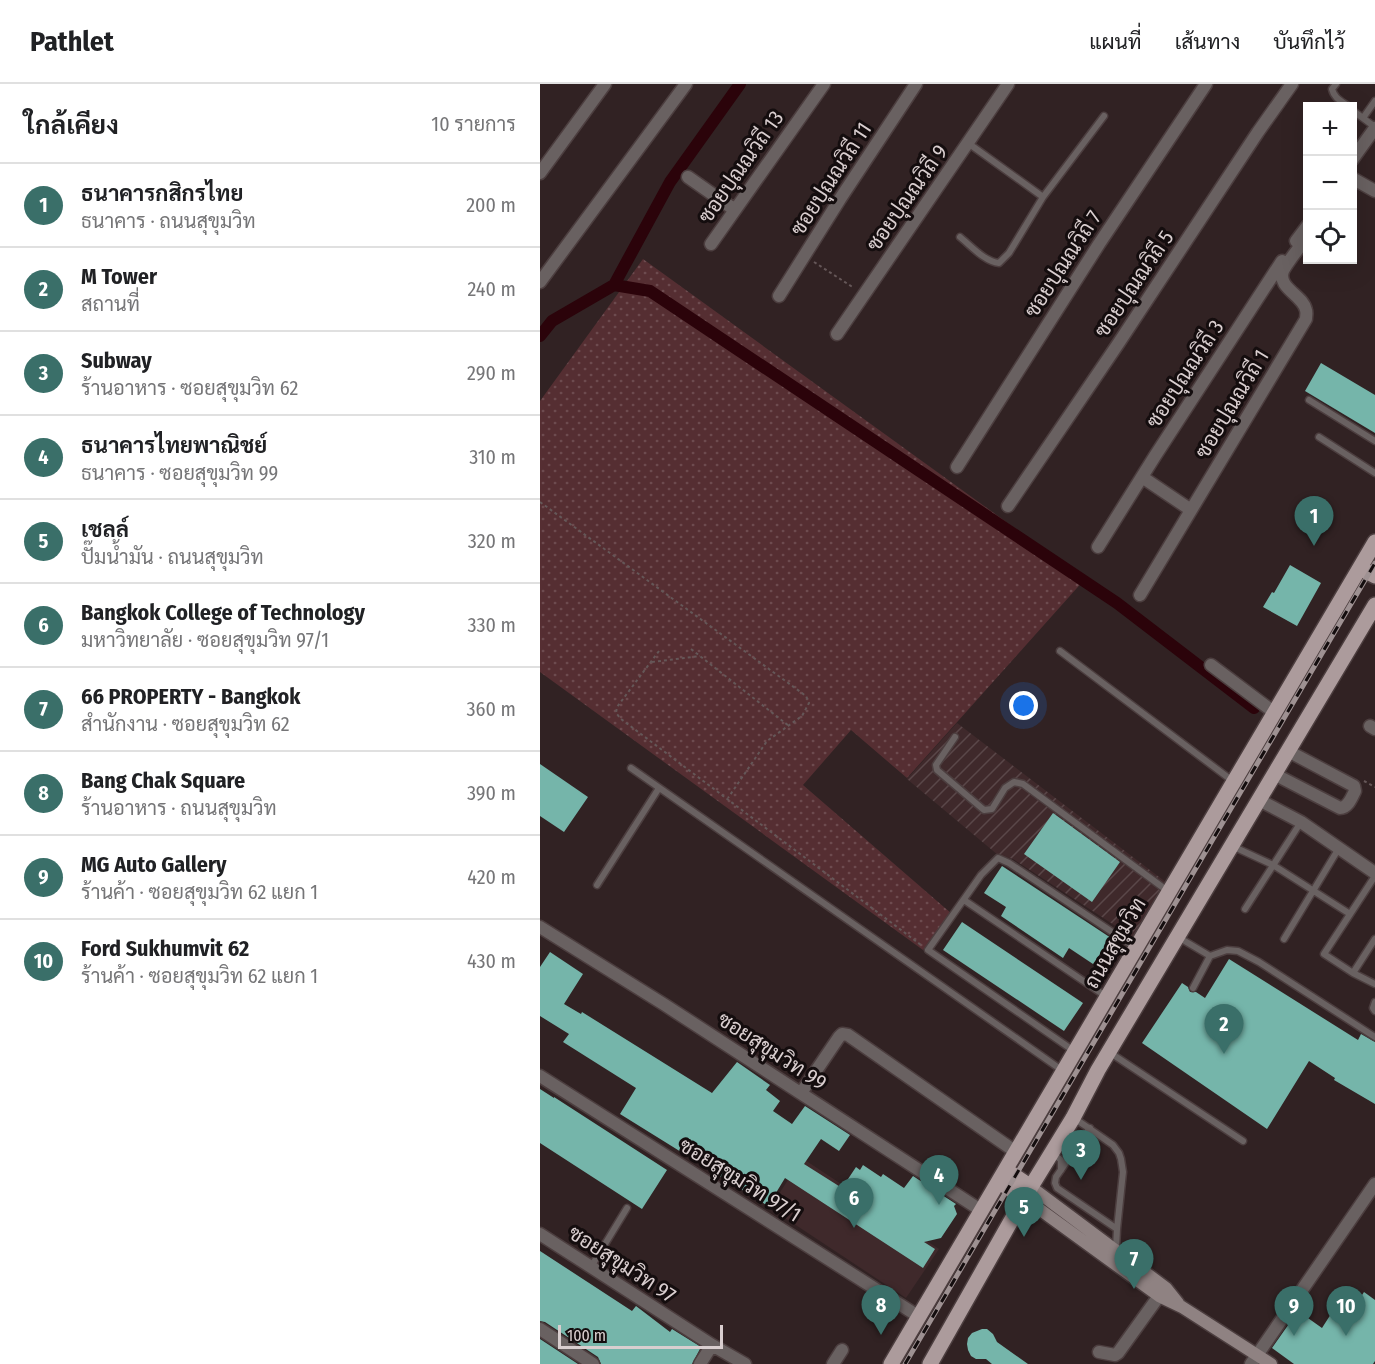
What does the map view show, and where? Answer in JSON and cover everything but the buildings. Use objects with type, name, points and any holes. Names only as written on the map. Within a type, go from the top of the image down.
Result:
[{"type":"main road","name":"ถนนสุขุมวิท","points":[[891,1364],[1375,542]]},
{"type":"main road","points":[[1360,567],[1375,576]]},
{"type":"main road","points":[[930,1364],[1109,1052],[1274,774],[1370,625],[1375,605]]},
{"type":"main road","points":[[1003,1176],[1027,1193]]},
{"type":"street","points":[[540,174],[605,84]]},
{"type":"street","points":[[540,282],[686,84]]},
{"type":"street","name":"ซอยปุณณวิถี 13","points":[[711,244],[824,84]]},
{"type":"street","name":"ซอยปุณณวิถี 11","points":[[778,296],[916,84]]},
{"type":"street","name":"ซอยปุณณวิถี 9","points":[[837,334],[1008,84]]},
{"type":"street","name":"ซอยปุณณวิถี 7","points":[[957,468],[1093,254],[1206,84]]},
{"type":"street","name":"ซอยปุณณวิถี 5","points":[[1008,506],[1292,84]]},
{"type":"street","points":[[1356,156],[1375,127]]},
{"type":"street","points":[[688,177],[735,210]]},
{"type":"street","points":[[1357,180],[1375,191]]},
{"type":"street","name":"ซอยปุณณวิถี 3","points":[[1098,547],[1268,281],[1303,232]]},
{"type":"street","name":"ซอยปุณณวิถี 1","points":[[1140,595],[1306,319],[1306,309],[1302,302],[1282,280],[1283,271],[1303,243]]},
{"type":"street","points":[[1142,477],[1191,510]]},
{"type":"street","points":[[1211,666],[1275,713]]},
{"type":"street","points":[[1274,774],[1340,808],[1346,806],[1355,791],[1354,786],[1288,751]]},
{"type":"street","points":[[1259,800],[1301,822],[1375,874]]},
{"type":"street","name":"ซอยสุขุมวิท 99","points":[[540,927],[982,1210]]},
{"type":"street","points":[[801,1093],[839,1037],[842,1034],[848,1035],[1016,1152]]},
{"type":"street","name":"ซอยสุขุมวิท 97/1","points":[[540,1076],[918,1316]]},
{"type":"street","points":[[1254,1359],[1375,1184]]},
{"type":"street","points":[[1027,1193],[1116,1251],[1166,1288],[1182,1307]]},
{"type":"street","points":[[1027,1193],[1160,1296],[1182,1307],[1254,1359],[1271,1364]]},
{"type":"street","name":"ซอยสุขุมวิท 97","points":[[540,1234],[745,1364]]},
{"type":"street","points":[[1099,1352],[1115,1355],[1118,1353],[1160,1296]]},
{"type":"street","points":[[540,1329],[593,1364]]},
{"type":"street","points":[[700,1364],[712,1345]]},
{"type":"street","points":[[833,1364],[842,1350]]},
{"type":"lane","points":[[1336,84],[1332,89],[1337,99],[1342,102]]},
{"type":"lane","points":[[1363,118],[1375,101]]},
{"type":"lane","points":[[1357,113],[1375,127]]},
{"type":"lane","points":[[960,237],[985,257],[999,262],[1009,253],[1043,197],[1104,116]]},
{"type":"lane","points":[[968,143],[1043,197]]},
{"type":"lane","points":[[1309,400],[1375,441]]},
{"type":"lane","points":[[1319,436],[1375,473]]},
{"type":"lane","points":[[1060,651],[1234,782]]},
{"type":"lane","points":[[955,737],[936,765],[937,770],[984,810],[992,809],[1005,788],[1014,782],[1023,784],[1169,892]]},
{"type":"lane","points":[[631,768],[1064,1071]]},
{"type":"lane","points":[[597,885],[659,788]]},
{"type":"lane","points":[[1245,909],[1301,822]]},
{"type":"lane","points":[[1232,846],[1273,865],[1350,914]]},
{"type":"lane","points":[[1284,939],[1339,848]]},
{"type":"lane","points":[[1075,1052],[928,950],[981,875],[998,858],[1009,863],[1136,948]]},
{"type":"lane","points":[[1375,874],[1324,954],[1375,984]]},
{"type":"lane","points":[[964,900],[1108,997]]},
{"type":"lane","points":[[1178,936],[1209,956]]},
{"type":"lane","points":[[1353,973],[1375,939]]},
{"type":"lane","points":[[1192,988],[1209,956],[1227,951],[1238,951],[1259,962],[1375,1037]]},
{"type":"lane","points":[[1375,1002],[1372,1008],[1375,1011]]},
{"type":"lane","points":[[1109,1052],[1243,1141]]},
{"type":"lane","points":[[1073,1118],[1113,1145],[1121,1159],[1116,1251]]},
{"type":"lane","points":[[1090,1128],[1055,1181],[1057,1188],[1117,1229]]},
{"type":"lane","points":[[1052,1153],[1061,1160],[1061,1171]]},
{"type":"lane","points":[[591,1267],[627,1208]]},
{"type":"path","points":[[804,256],[864,294]]},
{"type":"path","points":[[540,502],[806,696],[809,703],[802,716],[767,741],[728,798]]},
{"type":"path","points":[[691,649],[789,726]]},
{"type":"path","points":[[658,651],[617,707],[616,713],[621,719],[928,950]]},
{"type":"path","points":[[651,662],[700,656]]},
{"type":"shaded area","points":[[643,259],[1085,579],[907,778],[851,730],[803,785],[952,914],[923,950],[540,672],[540,401]]},
{"type":"shaded area","points":[[957,723],[1167,883],[1134,938],[1013,859],[998,855],[907,779]]},
{"type":"shaded area","points":[[802,1158],[939,1249],[906,1298],[770,1208]]},
{"type":"waterway","points":[[540,336],[552,321],[614,285],[670,182],[740,84]]},
{"type":"waterway","points":[[614,285],[650,291],[1117,603],[1254,708]]},
{"type":"railway","points":[[905,1364],[1375,563]]},
{"type":"place","name":"ธนาคารกสิกรไทย","points":[[1314,546]]},
{"type":"place","name":"M Tower","points":[[1224,1054]]},
{"type":"place","name":"Subway","points":[[1081,1180]]},
{"type":"place","name":"ธนาคารไทยพาณิชย์","points":[[939,1205]]},
{"type":"place","name":"Bangkok College of Technology","points":[[854,1228]]},
{"type":"place","name":"เชลล์","points":[[1024,1237]]},
{"type":"place","name":"66 PROPERTY - Bangkok","points":[[1134,1289]]},
{"type":"place","name":"Bang Chak Square","points":[[881,1335]]},
{"type":"place","name":"MG Auto Gallery","points":[[1294,1336]]},
{"type":"place","name":"Ford Sukhumvit 62","points":[[1346,1336]]}]
